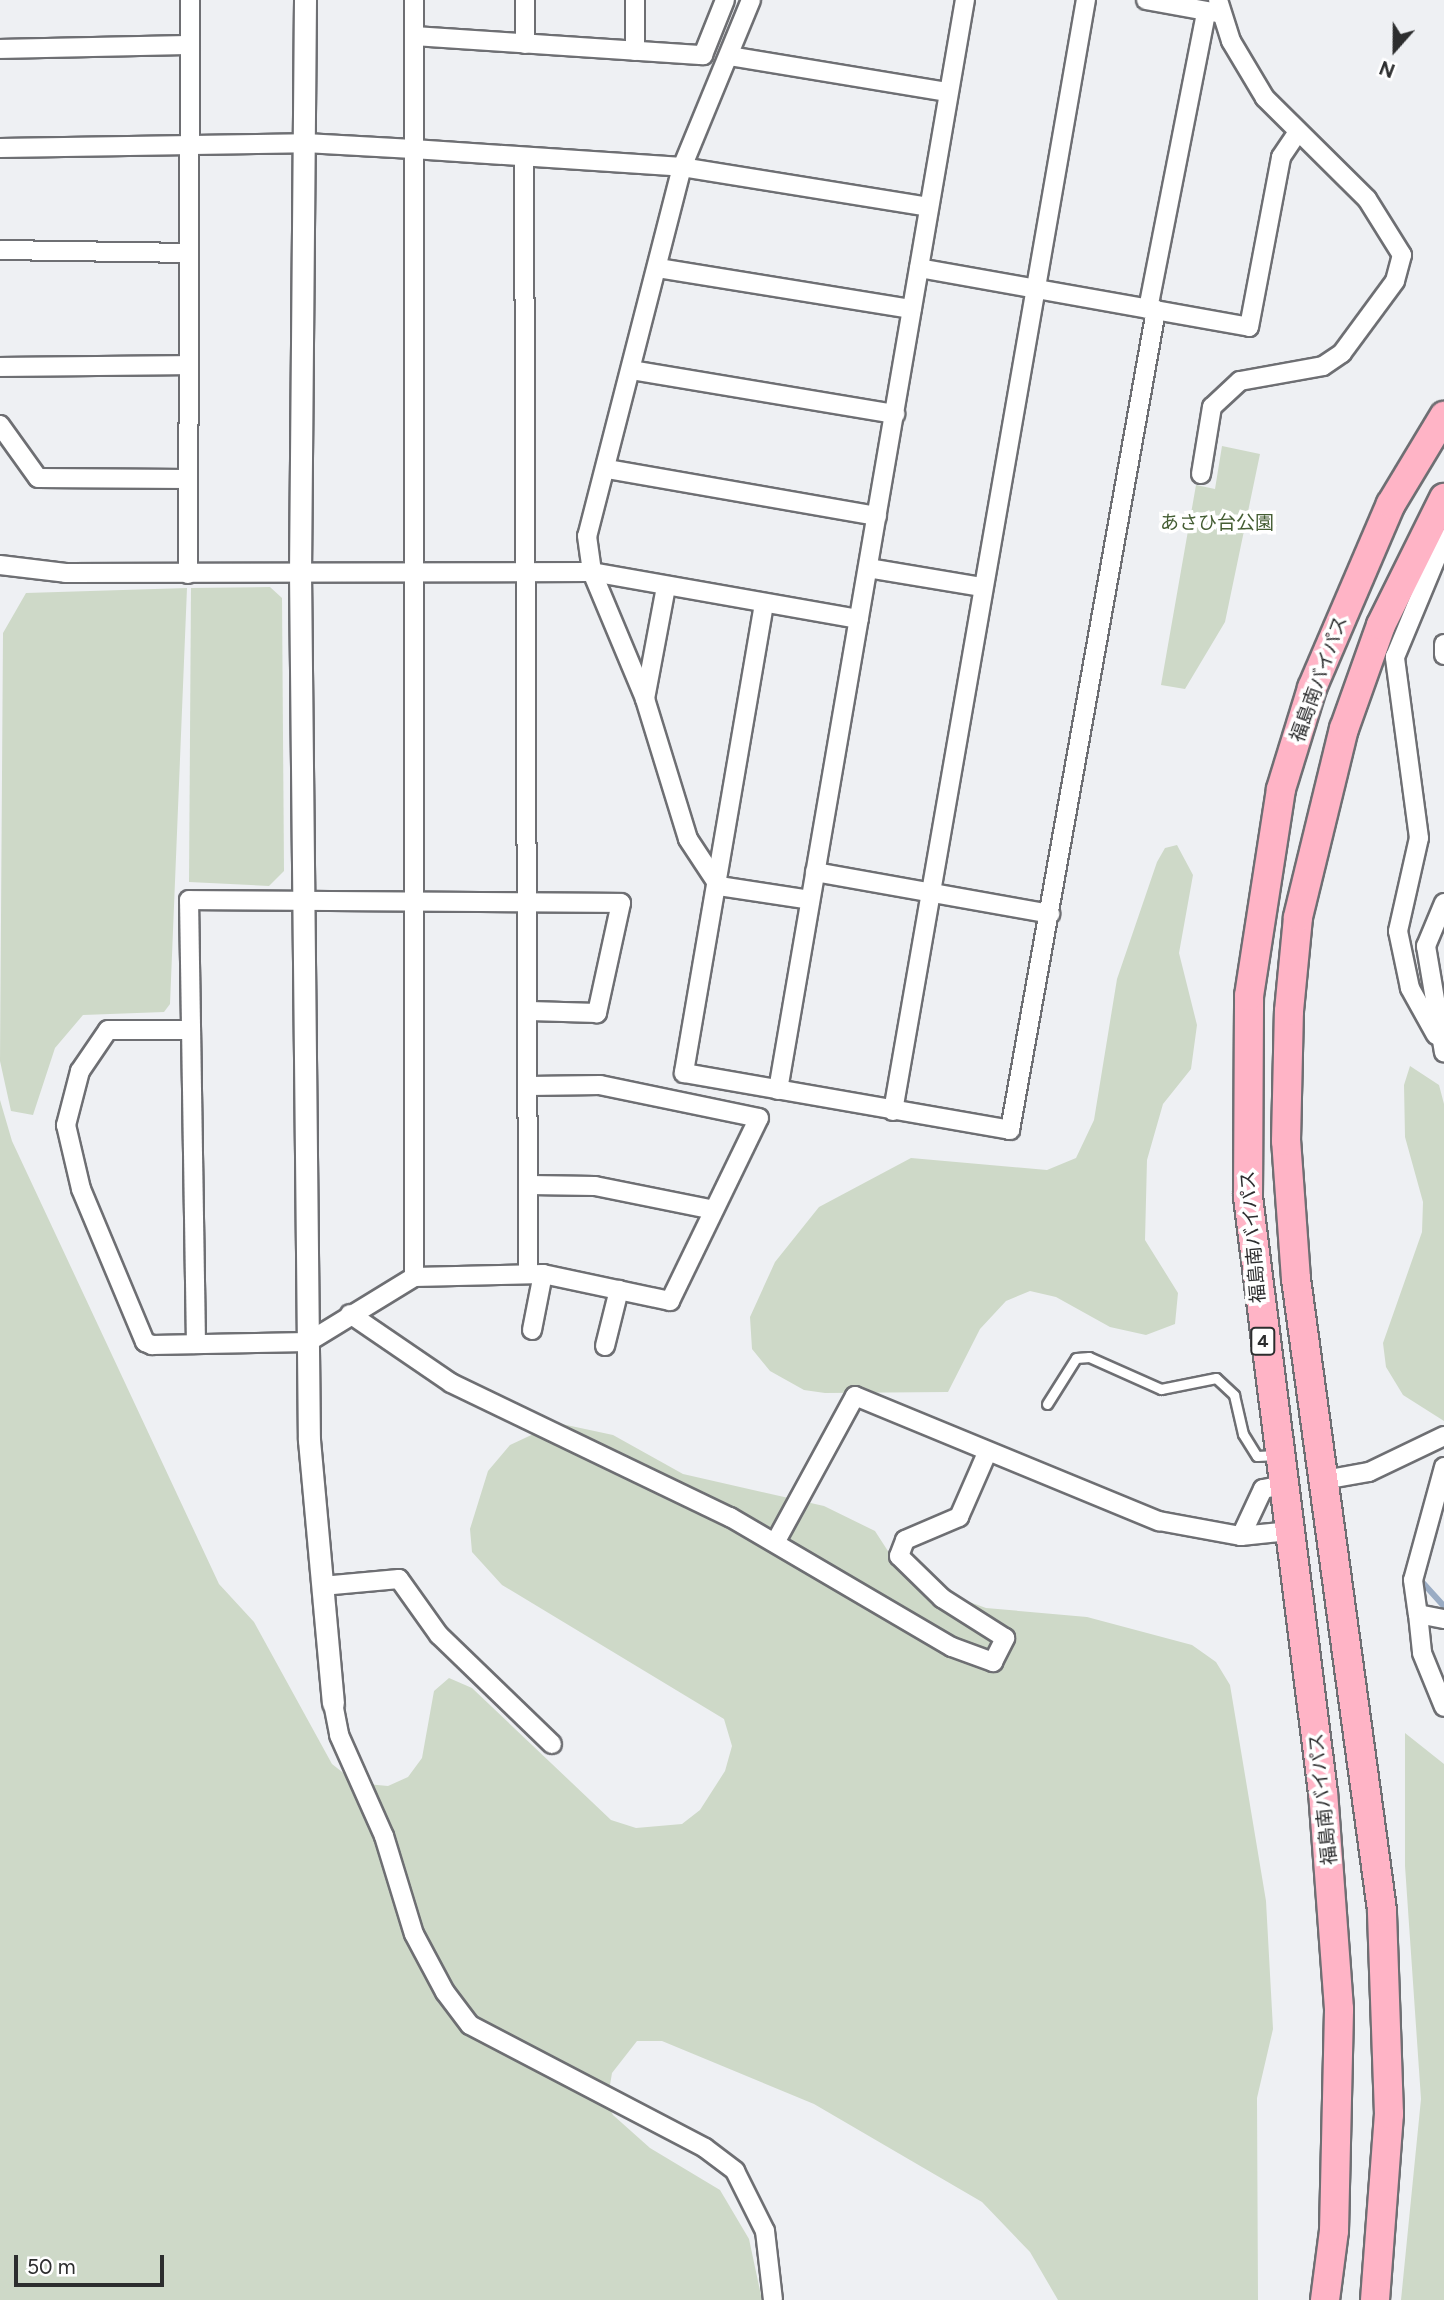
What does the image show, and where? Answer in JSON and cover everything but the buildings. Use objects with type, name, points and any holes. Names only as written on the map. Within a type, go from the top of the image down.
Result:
[{"type":"highway","name":"福島南バイパス","points":[[1325,2300],[1334,2231],[1339,2009],[1323,1793],[1256,1288],[1244,1090],[1261,897],[1281,789],[1312,688],[1391,504],[1444,416]]},
{"type":"highway","name":"福島南バイパス","points":[[1375,2300],[1389,2114],[1383,1938],[1296,1279],[1286,1141],[1298,917],[1319,811],[1344,729],[1381,625],[1444,498]]},
{"type":"street","points":[[188,574],[187,253],[190,0]]},
{"type":"street","points":[[305,0],[300,572],[309,1440],[333,1703],[339,1735],[384,1836],[414,1934],[444,1992],[470,2025],[705,2148],[735,2171],[765,2231],[773,2300]]},
{"type":"street","points":[[414,0],[414,1277]]},
{"type":"street","points":[[525,0],[525,44]]},
{"type":"street","points":[[635,0],[635,51]]},
{"type":"street","points":[[414,36],[704,55],[725,0]]},
{"type":"street","points":[[751,0],[682,167],[607,469],[587,536],[592,572],[645,699],[688,839],[719,886],[810,900]]},
{"type":"street","points":[[778,1090],[965,0]]},
{"type":"street","points":[[893,1111],[1033,289],[1086,0]]},
{"type":"street","points":[[1146,0],[1215,8]]},
{"type":"street","points":[[1200,474],[1212,407],[1240,381],[1323,366],[1342,354],[1395,281],[1402,255],[1367,199],[1297,133],[1265,98],[1215,8]]},
{"type":"street","points":[[764,604],[719,886],[684,1073],[1010,1130],[1050,914],[1152,309],[1215,8]]},
{"type":"street","points":[[0,49],[190,45]]},
{"type":"street","points":[[730,56],[948,92]]},
{"type":"street","points":[[919,268],[1249,327],[1281,157],[1297,133]]},
{"type":"street","points":[[0,148],[305,143],[413,149],[682,167],[929,207]]},
{"type":"street","points":[[524,158],[530,1185],[536,1274],[532,1330]]},
{"type":"street","points":[[0,250],[187,253]]},
{"type":"street","points":[[658,268],[912,309]]},
{"type":"street","points":[[0,367],[188,365]]},
{"type":"street","points":[[632,370],[895,414]]},
{"type":"street","points":[[0,425],[38,478],[187,479]]},
{"type":"street","points":[[607,469],[877,516]]},
{"type":"street","points":[[1440,1043],[1425,1025],[1410,988],[1398,931],[1419,838],[1395,657],[1444,539]]},
{"type":"street","points":[[0,565],[66,573],[592,572],[859,619]]},
{"type":"street","points":[[868,568],[982,587]]},
{"type":"street","points":[[645,699],[666,587]]},
{"type":"street","points":[[1444,643],[1444,655]]},
{"type":"street","points":[[815,872],[1050,914]]},
{"type":"street","points":[[196,1344],[188,1030],[189,900],[415,899],[621,903],[597,1013],[530,1011]]},
{"type":"street","points":[[1440,1043],[1426,946],[1442,914]]},
{"type":"street","points":[[188,1030],[108,1030],[80,1071],[66,1125],[81,1189],[145,1342],[308,1342],[414,1277],[536,1274],[670,1301],[759,1118],[600,1086],[529,1086]]},
{"type":"street","points":[[530,1185],[595,1186],[714,1210]]},
{"type":"street","points":[[605,1346],[619,1290]]},
{"type":"street","points":[[350,1314],[451,1383],[776,1541],[952,1647],[993,1662],[1005,1638],[942,1598],[899,1556],[905,1540],[959,1517],[987,1452]]},
{"type":"street","points":[[776,1541],[855,1396],[1158,1521],[1241,1536],[1289,1531]]},
{"type":"street","points":[[1324,1480],[1369,1472],[1444,1436]]},
{"type":"street","points":[[1444,1467],[1416,1560],[1422,1653],[1444,1707]]},
{"type":"street","points":[[1241,1536],[1263,1489],[1284,1485]]},
{"type":"street","points":[[322,1586],[399,1579],[439,1636],[552,1744]]},
{"type":"street","points":[[1418,1615],[1444,1619]]},
{"type":"lane","points":[[1047,1404],[1076,1358],[1089,1357],[1161,1389],[1216,1378],[1234,1395],[1243,1434],[1257,1456],[1279,1455]]},
{"type":"green space","name":"あさひ台公園","points":[[1222,446],[1260,454],[1225,622],[1185,689],[1161,685],[1196,485],[1215,489]]},
{"type":"green space","points":[[270,587],[282,598],[284,871],[269,886],[189,882],[191,588]]},
{"type":"green space","points":[[187,588],[170,1004],[164,1012],[83,1015],[55,1048],[33,1115],[11,1111],[0,1061],[3,633],[26,593]]},
{"type":"green space","points":[[1177,845],[1193,875],[1179,953],[1197,1025],[1191,1069],[1163,1104],[1147,1160],[1145,1240],[1178,1293],[1175,1324],[1146,1335],[1110,1327],[1056,1297],[1030,1291],[1006,1301],[980,1329],[948,1392],[825,1393],[804,1390],[770,1371],[752,1349],[750,1317],[775,1262],[819,1207],[911,1158],[1047,1170],[1076,1158],[1094,1120],[1117,979],[1157,862],[1165,848]]},
{"type":"green space","points":[[1410,1066],[1439,1085],[1444,1104],[1444,1421],[1403,1395],[1386,1367],[1383,1343],[1422,1232],[1423,1202],[1405,1137],[1404,1085]]},
{"type":"green space","points":[[0,1100],[12,1141],[219,1584],[254,1622],[332,1764],[356,1783],[388,1786],[408,1777],[422,1758],[434,1691],[449,1678],[472,1688],[611,1820],[636,1828],[682,1824],[700,1810],[725,1771],[732,1746],[724,1719],[502,1585],[472,1552],[470,1529],[488,1471],[510,1445],[557,1423],[613,1435],[683,1474],[824,1506],[875,1531],[906,1579],[986,1608],[1087,1617],[1192,1645],[1216,1662],[1230,1685],[1266,1901],[1273,2029],[1257,2098],[1258,2300],[1058,2300],[1030,2252],[982,2202],[814,2104],[662,2041],[637,2041],[612,2073],[607,2103],[613,2115],[650,2148],[720,2190],[749,2239],[762,2300],[0,2300]]},
{"type":"green space","points":[[1405,1733],[1444,1764],[1444,2300],[1401,2300],[1421,2099],[1405,1866]]},
{"type":"waterway","points":[[1423,1583],[1444,1606]]}]
